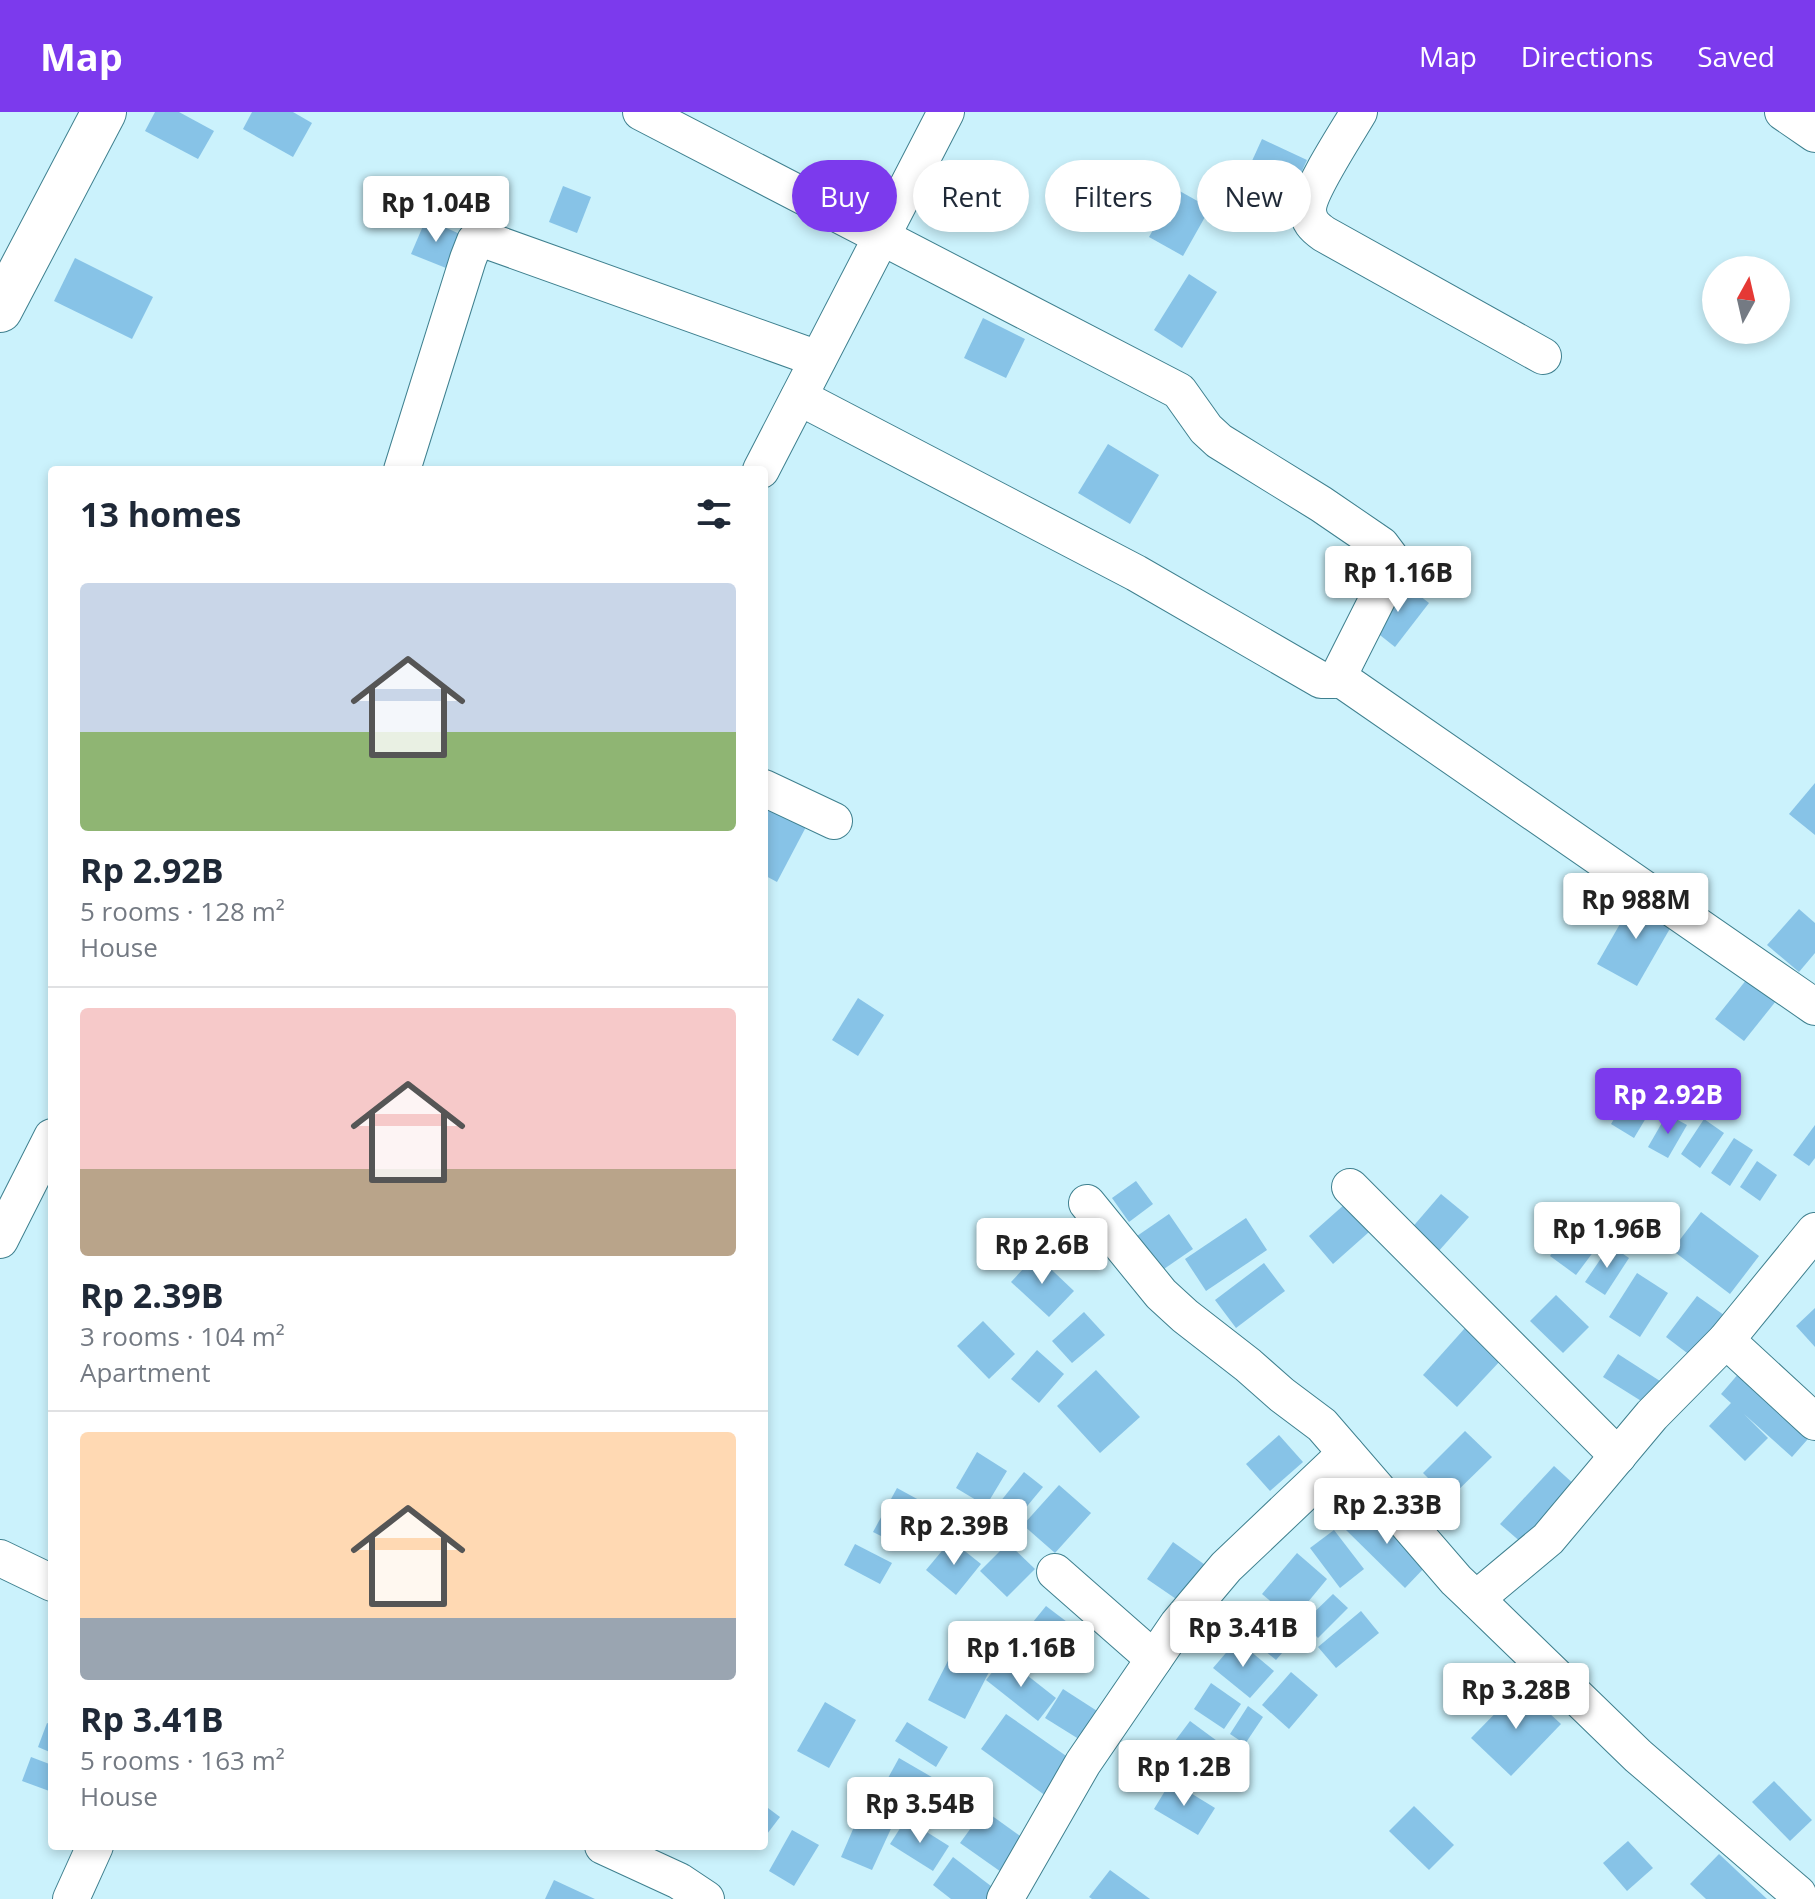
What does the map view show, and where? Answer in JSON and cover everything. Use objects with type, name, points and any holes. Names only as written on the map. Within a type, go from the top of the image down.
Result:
[{"type":"street","points":[[0,310],[104,112]]},
{"type":"street","points":[[641,112],[1179,391],[1206,429],[1219,441],[1321,504],[1386,550],[1391,561],[1391,572],[1338,677],[1326,681],[1136,573],[799,397]]},
{"type":"street","points":[[763,466],[946,112]]},
{"type":"street","points":[[1359,112],[1312,194],[1308,211],[1312,226],[1543,356]]},
{"type":"street","points":[[1783,112],[1815,134]]},
{"type":"street","points":[[403,466],[468,259],[475,241],[480,238],[818,359]]},
{"type":"street","points":[[1338,677],[1815,1007]]},
{"type":"street","points":[[768,790],[834,821]]},
{"type":"street","points":[[0,1240],[48,1145]]},
{"type":"street","points":[[1350,1187],[1618,1456]]},
{"type":"street","points":[[1087,1203],[1161,1294],[1208,1336],[1322,1425],[1456,1580],[1638,1756],[1798,1894]]},
{"type":"street","points":[[1476,1599],[1548,1539],[1652,1415],[1726,1340],[1815,1231]]},
{"type":"street","points":[[1726,1340],[1815,1422]]},
{"type":"street","points":[[1005,1899],[1083,1763],[1178,1624],[1226,1567],[1346,1453]]},
{"type":"street","points":[[0,1558],[48,1581]]},
{"type":"street","points":[[1055,1572],[1154,1659]]},
{"type":"street","points":[[71,1899],[93,1850]]},
{"type":"street","points":[[612,1850],[679,1881],[706,1899]]},
{"type":"building","points":[[155,112],[179,112],[214,131],[198,159],[145,131]]},
{"type":"building","points":[[252,112],[293,112],[312,123],[293,157],[243,129]]},
{"type":"building","points":[[1262,139],[1307,160],[1252,160]]},
{"type":"building","points":[[563,186],[591,197],[577,233],[549,222]]},
{"type":"building","points":[[1181,192],[1197,201],[1197,231],[1183,256],[1149,237],[1152,232],[1181,232]]},
{"type":"building","points":[[426,219],[460,234],[446,268],[411,254]]},
{"type":"building","points":[[75,258],[153,297],[132,339],[54,301]]},
{"type":"building","points":[[1189,274],[1217,292],[1182,348],[1154,330]]},
{"type":"building","points":[[983,318],[1025,339],[1006,378],[964,358]]},
{"type":"building","points":[[1108,444],[1159,475],[1130,524],[1078,493]]},
{"type":"building","points":[[1400,580],[1429,603],[1395,647],[1366,624]]},
{"type":"building","points":[[1815,783],[1815,835],[1789,814]]},
{"type":"building","points":[[768,809],[807,825],[777,882],[768,877]]},
{"type":"building","points":[[1636,896],[1676,918],[1637,986],[1597,964]]},
{"type":"building","points":[[1799,909],[1815,923],[1815,953],[1799,972],[1767,945]]},
{"type":"building","points":[[1747,979],[1776,1001],[1744,1041],[1715,1019]]},
{"type":"building","points":[[858,998],[884,1015],[858,1056],[832,1040]]},
{"type":"building","points":[[1638,1079],[1661,1093],[1634,1138],[1611,1124]]},
{"type":"building","points":[[1667,1114],[1687,1125],[1668,1158],[1648,1147]]},
{"type":"building","points":[[1704,1119],[1724,1133],[1700,1168],[1681,1154]]},
{"type":"building","points":[[1815,1125],[1815,1158],[1809,1166],[1793,1155]]},
{"type":"building","points":[[1734,1138],[1753,1150],[1730,1186],[1711,1173]]},
{"type":"building","points":[[1757,1161],[1777,1175],[1760,1201],[1740,1187]]},
{"type":"building","points":[[1136,1181],[1153,1204],[1129,1222],[1112,1198]]},
{"type":"building","points":[[1441,1194],[1469,1217],[1437,1253],[1410,1230]]},
{"type":"building","points":[[1345,1204],[1369,1232],[1333,1264],[1309,1236]]},
{"type":"building","points":[[1701,1212],[1759,1256],[1730,1294],[1672,1250]]},
{"type":"building","points":[[1169,1214],[1193,1249],[1161,1271],[1137,1236]]},
{"type":"building","points":[[1580,1216],[1606,1235],[1576,1275],[1550,1256]]},
{"type":"building","points":[[1246,1218],[1267,1250],[1206,1291],[1185,1259]]},
{"type":"building","points":[[1610,1245],[1629,1258],[1605,1295],[1585,1282]]},
{"type":"building","points":[[1036,1255],[1074,1291],[1049,1317],[1011,1282]]},
{"type":"building","points":[[1264,1263],[1285,1291],[1236,1328],[1215,1300]]},
{"type":"building","points":[[1637,1273],[1668,1293],[1640,1337],[1609,1317]]},
{"type":"building","points":[[1556,1295],[1589,1327],[1563,1353],[1530,1321]]},
{"type":"building","points":[[1697,1296],[1731,1320],[1699,1362],[1666,1337]]},
{"type":"building","points":[[1815,1308],[1815,1347],[1796,1326]]},
{"type":"building","points":[[1084,1312],[1105,1335],[1072,1363],[1052,1341]]},
{"type":"building","points":[[983,1321],[1015,1354],[989,1379],[957,1346]]},
{"type":"building","points":[[1465,1328],[1501,1360],[1457,1407],[1423,1375]]},
{"type":"building","points":[[1037,1350],[1064,1374],[1039,1403],[1011,1379]]},
{"type":"building","points":[[1618,1354],[1660,1381],[1646,1404],[1603,1377]]},
{"type":"building","points":[[1746,1365],[1815,1431],[1792,1457],[1744,1414],[1768,1438],[1745,1461],[1709,1426],[1731,1403],[1721,1394]]},
{"type":"building","points":[[1096,1370],[1140,1417],[1100,1453],[1057,1406]]},
{"type":"building","points":[[1465,1431],[1492,1457],[1449,1499],[1423,1473]]},
{"type":"building","points":[[1279,1435],[1303,1462],[1270,1491],[1246,1464]]},
{"type":"building","points":[[977,1452],[1007,1471],[986,1506],[956,1488]]},
{"type":"building","points":[[1554,1466],[1576,1486],[1523,1544],[1500,1524]]},
{"type":"building","points":[[1024,1472],[1043,1487],[1014,1522],[996,1507]]},
{"type":"building","points":[[1059,1485],[1091,1513],[1055,1553],[1023,1525]]},
{"type":"building","points":[[897,1488],[930,1506],[907,1549],[873,1532]]},
{"type":"building","points":[[1369,1505],[1428,1564],[1405,1588],[1345,1529]]},
{"type":"building","points":[[1334,1530],[1364,1569],[1340,1588],[1310,1548]]},
{"type":"building","points":[[951,1540],[981,1564],[956,1595],[926,1570]]},
{"type":"building","points":[[1173,1542],[1208,1567],[1182,1603],[1147,1579]]},
{"type":"building","points":[[1008,1543],[1035,1569],[1007,1597],[980,1571]]},
{"type":"building","points":[[855,1544],[892,1563],[880,1584],[844,1565]]},
{"type":"building","points":[[1297,1553],[1327,1579],[1293,1620],[1262,1594]]},
{"type":"building","points":[[1333,1594],[1348,1608],[1318,1638],[1303,1623]]},
{"type":"building","points":[[1046,1606],[1071,1625],[1037,1668],[1012,1648]]},
{"type":"building","points":[[1361,1611],[1379,1633],[1336,1668],[1318,1647]]},
{"type":"building","points":[[1265,1614],[1295,1638],[1276,1660],[1247,1636]]},
{"type":"building","points":[[1237,1640],[1274,1671],[1250,1698],[1213,1668]]},
{"type":"building","points":[[953,1651],[990,1670],[965,1719],[928,1700]]},
{"type":"building","points":[[1004,1657],[1056,1698],[1038,1721],[986,1680]]},
{"type":"building","points":[[1291,1672],[1318,1695],[1289,1729],[1262,1705]]},
{"type":"building","points":[[1211,1683],[1241,1704],[1224,1729],[1194,1709]]},
{"type":"building","points":[[1521,1687],[1561,1724],[1511,1776],[1471,1738]]},
{"type":"building","points":[[1063,1689],[1108,1718],[1090,1746],[1045,1718]]},
{"type":"building","points":[[825,1702],[856,1720],[829,1768],[797,1751]]},
{"type":"building","points":[[1248,1706],[1263,1717],[1245,1744],[1230,1734]]},
{"type":"building","points":[[1006,1714],[1072,1760],[1046,1796],[981,1749]]},
{"type":"building","points":[[1190,1721],[1232,1752],[1208,1785],[1166,1753]]},
{"type":"building","points":[[907,1722],[948,1747],[936,1767],[895,1741]]},
{"type":"building","points":[[47,1723],[48,1751],[38,1747]]},
{"type":"building","points":[[31,1757],[48,1763],[48,1791],[22,1781]]},
{"type":"building","points":[[899,1758],[949,1787],[931,1818],[882,1789]]},
{"type":"building","points":[[1171,1781],[1215,1808],[1198,1835],[1154,1809]]},
{"type":"building","points":[[1774,1781],[1812,1820],[1790,1841],[1752,1802]]},
{"type":"building","points":[[863,1806],[895,1820],[872,1870],[841,1857]]},
{"type":"building","points":[[1414,1806],[1454,1845],[1429,1870],[1389,1831]]},
{"type":"building","points":[[768,1808],[780,1817],[768,1833]]},
{"type":"building","points":[[984,1810],[1027,1841],[1004,1874],[960,1843]]},
{"type":"building","points":[[906,1819],[949,1846],[933,1871],[890,1844]]},
{"type":"building","points":[[792,1830],[819,1845],[794,1886],[769,1871]]},
{"type":"building","points":[[1628,1841],[1653,1868],[1627,1891],[1603,1863]]},
{"type":"building","points":[[1719,1854],[1767,1899],[1706,1899],[1690,1884]]},
{"type":"building","points":[[953,1857],[1004,1896],[1002,1899],[951,1899],[933,1885]]},
{"type":"building","points":[[1110,1870],[1150,1899],[1089,1897]]},
{"type":"building","points":[[554,1880],[595,1899],[545,1899]]}]
